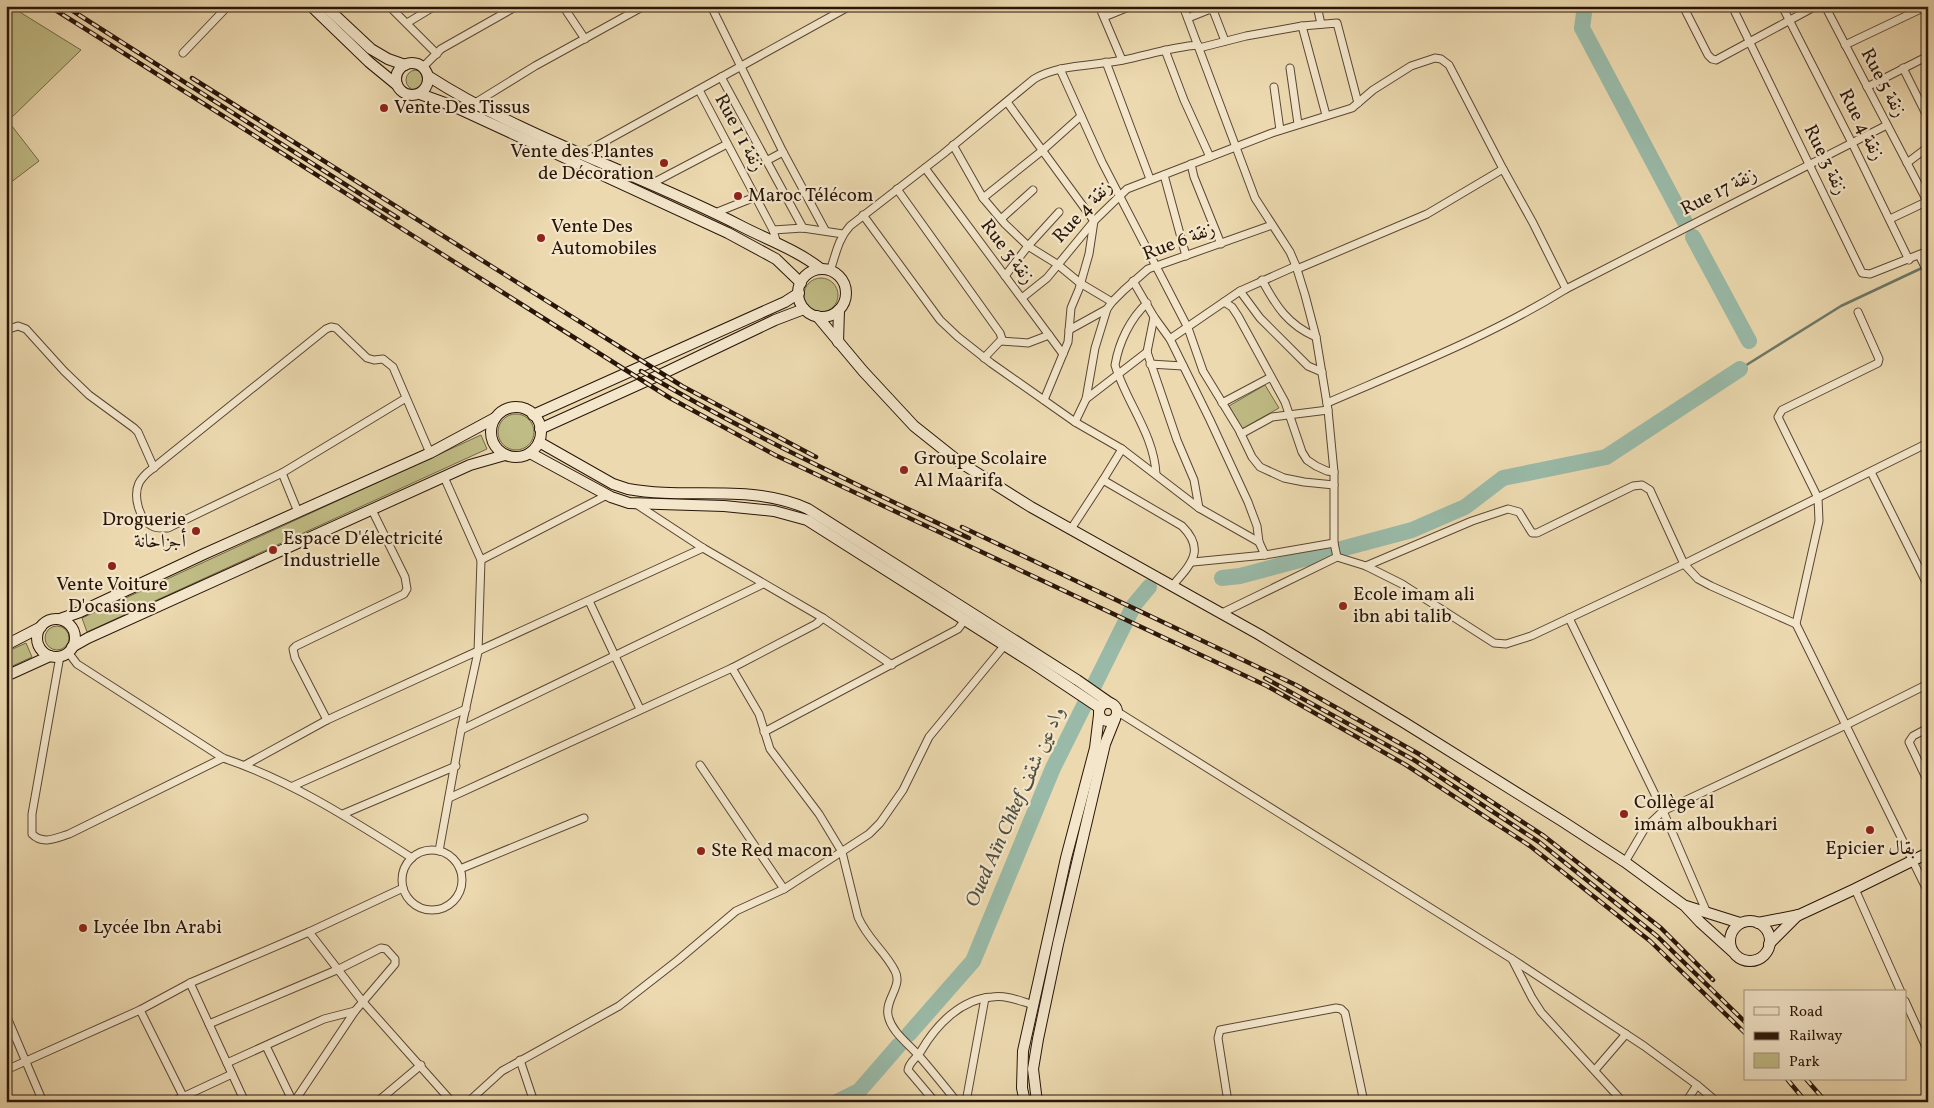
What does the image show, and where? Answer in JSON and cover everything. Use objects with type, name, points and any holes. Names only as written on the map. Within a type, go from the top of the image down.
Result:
[{"type":"main road","points":[[311,6],[405,94],[413,96],[420,94],[427,86],[426,72]]},
{"type":"main road","points":[[325,6],[371,49],[388,59],[405,65],[416,63],[426,72],[475,103],[582,154],[715,213],[795,252],[839,277],[845,287],[845,298],[839,310],[838,342]]},
{"type":"main road","points":[[397,85],[397,73],[405,65]]},
{"type":"main road","points":[[420,94],[453,106],[728,232],[776,259],[801,283]]},
{"type":"main road","points":[[826,270],[808,274],[801,283],[799,294],[804,308],[817,316],[875,384],[930,440],[989,482],[1222,614],[1405,722],[1625,862],[1685,906],[1742,960],[1754,961],[1765,954],[1769,944],[1799,915]]},
{"type":"main road","points":[[533,415],[799,294]]},
{"type":"main road","points":[[540,429],[804,308]]},
{"type":"main road","points":[[817,316],[831,315],[839,310]]},
{"type":"main road","points":[[6,676],[63,653],[88,638],[470,465],[505,455],[519,457],[530,453],[539,442],[540,429],[533,415],[524,409],[514,408],[503,411],[492,424],[491,437],[496,448],[505,455]]},
{"type":"main road","points":[[6,646],[49,620],[60,619],[80,612],[430,453],[496,418]]},
{"type":"main road","points":[[539,442],[613,484],[628,490],[756,495],[794,502],[824,518],[1074,684],[1097,705],[1102,719],[1108,722],[1116,716]]},
{"type":"main road","points":[[530,453],[607,495],[620,500],[636,503],[724,506],[774,511],[807,520],[1004,646],[1074,684]]},
{"type":"main road","points":[[60,619],[66,621],[73,630],[74,642],[63,653]]},
{"type":"main road","points":[[40,627],[37,638],[41,649],[63,653]]},
{"type":"main road","points":[[1037,1102],[1033,1070],[1041,1024],[1105,744],[1116,716],[1115,706],[1110,703],[1097,705]]},
{"type":"main road","points":[[1025,1102],[1022,1088],[1023,1051],[1066,858],[1095,748],[1097,705]]},
{"type":"main road","points":[[1685,906],[1740,923],[1799,915],[1928,853]]},
{"type":"main road","points":[[1758,922],[1767,932],[1769,944]]},
{"type":"main road","points":[[1732,951],[1730,943],[1731,934],[1740,923]]},
{"type":"street","points":[[183,53],[228,6]]},
{"type":"street","points":[[390,6],[437,54]]},
{"type":"street","points":[[407,23],[435,6]]},
{"type":"street","points":[[426,72],[437,54],[447,46],[517,6]]},
{"type":"street","points":[[563,6],[585,39]]},
{"type":"street","points":[[475,103],[535,66],[644,6]]},
{"type":"street","points":[[711,6],[783,152],[825,230]]},
{"type":"street","points":[[582,154],[850,6]]},
{"type":"street","points":[[1099,6],[1122,60]]},
{"type":"street","points":[[1104,17],[1132,6]]},
{"type":"street","points":[[1183,6],[1238,146],[1256,198],[1290,252],[1316,337],[1327,406],[1334,472],[1335,544],[1337,557]]},
{"type":"street","points":[[1317,6],[1321,24]]},
{"type":"street","points":[[1683,6],[1708,55],[1714,59],[1719,59],[1816,6]]},
{"type":"street","name":"Rue 3 زنقة","points":[[1732,6],[1862,273],[1870,274],[1920,257],[1928,251]]},
{"type":"street","name":"Rue 4 زنقة","points":[[1782,6],[1909,260]]},
{"type":"street","name":"Rue 5 زنقة","points":[[1825,6],[1927,201]]},
{"type":"street","points":[[1845,45],[1927,6]]},
{"type":"street","points":[[1188,18],[1208,10],[1213,10],[1225,41]]},
{"type":"street","points":[[826,270],[843,234],[863,215],[925,168],[1034,79],[1046,72],[1122,60],[1165,50],[1199,46],[1302,26],[1334,23],[1338,25],[1358,103]]},
{"type":"street","points":[[1302,26],[1326,115]]},
{"type":"street","points":[[1165,50],[1184,100],[1210,157]]},
{"type":"street","points":[[1867,87],[1928,56]]},
{"type":"street","name":"Rue 4 زنقة","points":[[1022,298],[1047,278],[1094,221],[1127,189],[1280,130],[1343,111],[1358,103],[1373,90],[1411,66],[1431,59],[1441,59],[1449,65],[1503,169]]},
{"type":"street","points":[[1106,62],[1150,179]]},
{"type":"street","points":[[1290,68],[1298,124]]},
{"type":"street","points":[[1903,68],[1928,118]]},
{"type":"street","points":[[1060,69],[1120,195],[1188,328],[1202,371],[1241,434],[1252,456],[1260,467],[1284,478],[1334,485]]},
{"type":"street","points":[[721,77],[768,160],[803,228]]},
{"type":"street","points":[[1274,87],[1280,130]]},
{"type":"street","name":"Rue 1 زنقة 1","points":[[699,90],[773,230],[777,244]]},
{"type":"street","points":[[1007,102],[1094,221],[1089,254],[1071,308],[1068,342],[1044,400]]},
{"type":"street","points":[[983,198],[1043,150],[1081,116]]},
{"type":"street","name":"Rue 17 زنقة","points":[[1241,434],[1272,417],[1327,406],[1489,332],[1533,310],[1566,289],[1887,125]]},
{"type":"street","points":[[651,184],[727,144]]},
{"type":"street","points":[[953,145],[983,198],[1028,246],[1058,264],[1080,283],[1112,302]]},
{"type":"street","points":[[1907,163],[1928,147]]},
{"type":"street","points":[[768,160],[783,152]]},
{"type":"street","points":[[1191,164],[1194,177],[1220,244]]},
{"type":"street","name":"Rue 3 زنقة","points":[[925,168],[1063,354]]},
{"type":"street","points":[[1170,339],[1240,291],[1262,280],[1427,214],[1503,169],[1534,223],[1566,289]]},
{"type":"street","points":[[1164,175],[1186,256]]},
{"type":"street","points":[[897,189],[1000,333],[1001,341]]},
{"type":"street","points":[[1001,219],[1033,190]]},
{"type":"street","points":[[715,213],[755,197]]},
{"type":"street","points":[[1890,220],[1927,201]]},
{"type":"street","points":[[1005,276],[1028,246],[1059,212]]},
{"type":"street","points":[[863,215],[940,320],[958,337],[984,358],[1075,422],[1122,449],[1199,508],[1259,542]]},
{"type":"street","name":"Rue 6 زنقة","points":[[1075,422],[1086,399],[1095,348],[1107,309],[1133,281],[1148,270],[1272,225]]},
{"type":"street","points":[[773,230],[803,228],[843,234]]},
{"type":"street","points":[[1920,257],[1928,273]]},
{"type":"street","points":[[1262,280],[1272,299],[1286,317],[1300,330],[1316,337]]},
{"type":"street","points":[[1133,281],[1154,317],[1170,339],[1248,502],[1257,526],[1259,542],[1265,555]]},
{"type":"street","points":[[1240,291],[1260,318],[1308,366],[1322,372]]},
{"type":"street","points":[[1224,302],[1238,316],[1291,414],[1302,452],[1307,460],[1327,471],[1334,472]]},
{"type":"street","points":[[1147,303],[1134,317],[1125,334],[1115,365],[1149,441],[1154,455],[1156,474]]},
{"type":"street","points":[[1069,330],[1107,309]]},
{"type":"street","points":[[1858,312],[1879,359],[1878,363],[1782,410],[1778,417],[1818,498],[1819,520],[1796,624],[1928,892]]},
{"type":"street","points":[[1154,317],[1146,352],[1177,440],[1194,480],[1199,508]]},
{"type":"street","points":[[6,330],[18,326],[26,329],[89,395],[130,424],[138,432],[154,468]]},
{"type":"street","points":[[406,398],[282,473],[168,528],[157,528],[150,525],[143,518],[139,509],[136,496],[140,481],[326,329],[332,327],[336,328],[368,358],[386,360],[393,368],[430,453]]},
{"type":"street","points":[[1001,341],[1028,343],[1049,336]]},
{"type":"street","points":[[984,358],[1001,341]]},
{"type":"street","points":[[1086,399],[1146,352]]},
{"type":"street","points":[[1150,364],[1182,366]]},
{"type":"street","points":[[1222,402],[1271,377]]},
{"type":"street","points":[[1222,614],[1337,557],[1366,566],[1402,584],[1494,643],[1513,642],[1531,636],[1684,564],[1928,444]]},
{"type":"street","points":[[1071,529],[1122,449]]},
{"type":"street","points":[[1871,472],[1928,586]]},
{"type":"street","points":[[282,473],[298,512]]},
{"type":"street","points":[[439,851],[456,766],[461,730],[478,652],[481,560],[444,477]]},
{"type":"street","points":[[1103,480],[1182,526],[1192,536],[1195,547],[1193,562],[1173,586]]},
{"type":"street","points":[[1366,566],[1472,521],[1508,510],[1519,512],[1532,533],[1537,533],[1590,506],[1638,485],[1646,486],[1650,490],[1684,564],[1698,579],[1796,624]]},
{"type":"street","points":[[481,560],[607,495]]},
{"type":"street","points":[[636,503],[703,548],[823,618],[892,664]]},
{"type":"street","points":[[327,720],[294,658],[293,649],[404,594],[407,589],[405,578],[372,510]]},
{"type":"street","points":[[1193,562],[1265,555],[1335,544]]},
{"type":"street","points":[[245,765],[327,720],[703,548]]},
{"type":"street","points":[[461,730],[763,584]]},
{"type":"street","points":[[590,601],[640,709]]},
{"type":"street","points":[[449,798],[732,668],[816,624],[823,618]]},
{"type":"street","points":[[1569,618],[1663,811],[1707,913]]},
{"type":"street","points":[[764,732],[958,630],[964,620]]},
{"type":"street","points":[[468,1102],[502,1071],[619,1006],[656,978],[736,911],[784,889],[869,834],[880,823],[904,790],[930,737],[1004,646]]},
{"type":"street","points":[[223,758],[69,834],[53,840],[38,839],[32,834],[32,814],[63,653],[77,664],[223,758],[245,765],[293,786],[343,814],[412,858]]},
{"type":"street","points":[[732,668],[759,714],[770,749],[819,814],[842,852],[862,927],[896,972],[897,985],[888,1008],[891,1023],[899,1035],[919,1055],[957,1102]]},
{"type":"street","points":[[1625,862],[1644,828],[1663,811],[1846,725],[1928,684]]},
{"type":"street","points":[[293,786],[466,709]]},
{"type":"street","points":[[1116,716],[1512,959],[1626,1034],[1697,1085],[1717,1102]]},
{"type":"street","points":[[1928,728],[1913,736],[1909,742],[1928,782]]},
{"type":"street","points":[[700,765],[784,889]]},
{"type":"street","points":[[343,814],[456,766]]},
{"type":"street","points":[[460,869],[584,818]]},
{"type":"street","points":[[424,851],[439,851],[452,857],[460,869],[462,880],[459,894],[452,902],[440,909],[426,910],[408,898],[403,888],[404,870],[412,858],[424,851]]},
{"type":"street","points":[[6,1070],[140,1010],[190,983],[309,932],[403,888]]},
{"type":"street","points":[[1855,889],[1900,990]]},
{"type":"street","points":[[309,932],[364,1002],[452,1102]]},
{"type":"street","points":[[209,1024],[339,969],[380,948],[386,949],[395,959],[395,964],[355,1012],[294,1102],[266,1046]]},
{"type":"street","points":[[1512,959],[1541,1012],[1623,1102]]},
{"type":"street","points":[[190,983],[245,1102]]},
{"type":"street","points":[[936,1102],[908,1070],[940,1024],[958,1009],[994,996],[1012,998],[1034,1005]]},
{"type":"street","points":[[966,1102],[985,998]]},
{"type":"street","points":[[1906,1003],[1928,1051]]},
{"type":"street","points":[[1228,1102],[1218,1038],[1220,1030],[1336,1008],[1342,1009],[1346,1013],[1364,1102]]},
{"type":"street","points":[[140,1010],[184,1096]]},
{"type":"street","points":[[227,1063],[324,1019],[355,1012]]},
{"type":"street","points":[[6,1015],[43,1102]]},
{"type":"street","points":[[1919,1033],[1928,1028]]},
{"type":"street","points":[[1595,1070],[1626,1034]]},
{"type":"street","points":[[520,1060],[534,1102]]},
{"type":"street","points":[[377,1102],[421,1065]]},
{"type":"street","points":[[172,1102],[232,1074]]},
{"type":"street","points":[[1686,1102],[1697,1085]]},
{"type":"street","points":[[1018,1102],[1022,1088]]},
{"type":"green space","points":[[6,6],[10,6],[81,50],[8,121],[39,161],[6,186]]},
{"type":"green space","points":[[416,70],[423,73],[426,80],[423,87],[416,90],[409,87],[406,80],[409,73]]},
{"type":"green space","points":[[821,278],[833,283],[838,295],[833,307],[821,312],[809,307],[804,295],[809,283]]},
{"type":"green space","points":[[1265,385],[1279,408],[1242,429],[1229,406]]},
{"type":"green space","points":[[516,414],[523,415],[529,419],[533,425],[533,439],[529,445],[523,449],[516,450],[509,449],[503,445],[499,439],[498,432],[499,425],[503,419],[509,415]]},
{"type":"green space","points":[[481,435],[487,449],[87,632],[82,618]]},
{"type":"green space","points":[[57,626],[66,629],[69,638],[66,647],[57,650],[48,647],[45,638],[48,629]]},
{"type":"green space","points":[[26,643],[32,657],[6,669],[6,652]]},
{"type":"waterway","points":[[1585,6],[1582,28],[1685,222]]},
{"type":"waterway","name":"Oued Aïn Chkef واد عين شقف","points":[[1693,237],[1749,341]]},
{"type":"waterway","points":[[1740,369],[1841,306],[1924,267]]},
{"type":"waterway","name":"Oued Aïn Chkef واد عين شقف","points":[[1222,578],[1240,576],[1412,530],[1465,507],[1503,478],[1606,457],[1740,369]]},
{"type":"waterway","name":"Oued Aïn Chkef واد عين شقف","points":[[909,1034],[973,961],[1053,768],[1134,605],[1149,587]]},
{"type":"waterway","name":"Oued Aïn Chkef واد عين شقف","points":[[837,1102],[859,1091],[899,1045]]},
{"type":"railway","points":[[49,6],[670,398],[775,455],[1267,686],[1406,765],[1530,846],[1650,941],[1744,1032]]},
{"type":"railway","points":[[65,6],[398,218]]},
{"type":"railway","points":[[192,78],[682,386],[816,457]]},
{"type":"railway","points":[[641,371],[762,438],[969,538]]},
{"type":"railway","points":[[962,527],[1296,685],[1419,754],[1544,836],[1661,928],[1713,980]]},
{"type":"railway","points":[[1265,678],[1414,760],[1539,842],[1657,936],[1744,1021]]},
{"type":"railway","points":[[1788,1080],[1806,1102]]},
{"type":"railway","points":[[1807,1080],[1826,1102]]},
{"type":"place","name":"Vente Des Tissus","points":[[384,108]]},
{"type":"place","name":"Vente des Plantes de Décoration","points":[[664,163]]},
{"type":"place","name":"Maroc Télécom","points":[[738,196]]},
{"type":"place","name":"Vente Des Automobiles","points":[[541,238]]},
{"type":"place","name":"Groupe Scolaire Al Maarifa","points":[[904,470]]},
{"type":"place","name":"Droguerie أجزاخانة","points":[[196,531]]},
{"type":"place","name":"Espace D'électricité Industrielle","points":[[273,550]]},
{"type":"place","name":"Vente Voiture D'ocasions","points":[[112,566]]},
{"type":"place","name":"Ecole imam ali ibn abi talib","points":[[1343,606]]},
{"type":"place","name":"Collège al imam alboukhari","points":[[1624,814]]},
{"type":"place","name":"Epicier بقال","points":[[1870,830]]},
{"type":"place","name":"Ste Red macon","points":[[701,851]]},
{"type":"place","name":"Lycée Ibn Arabi","points":[[83,928]]}]
